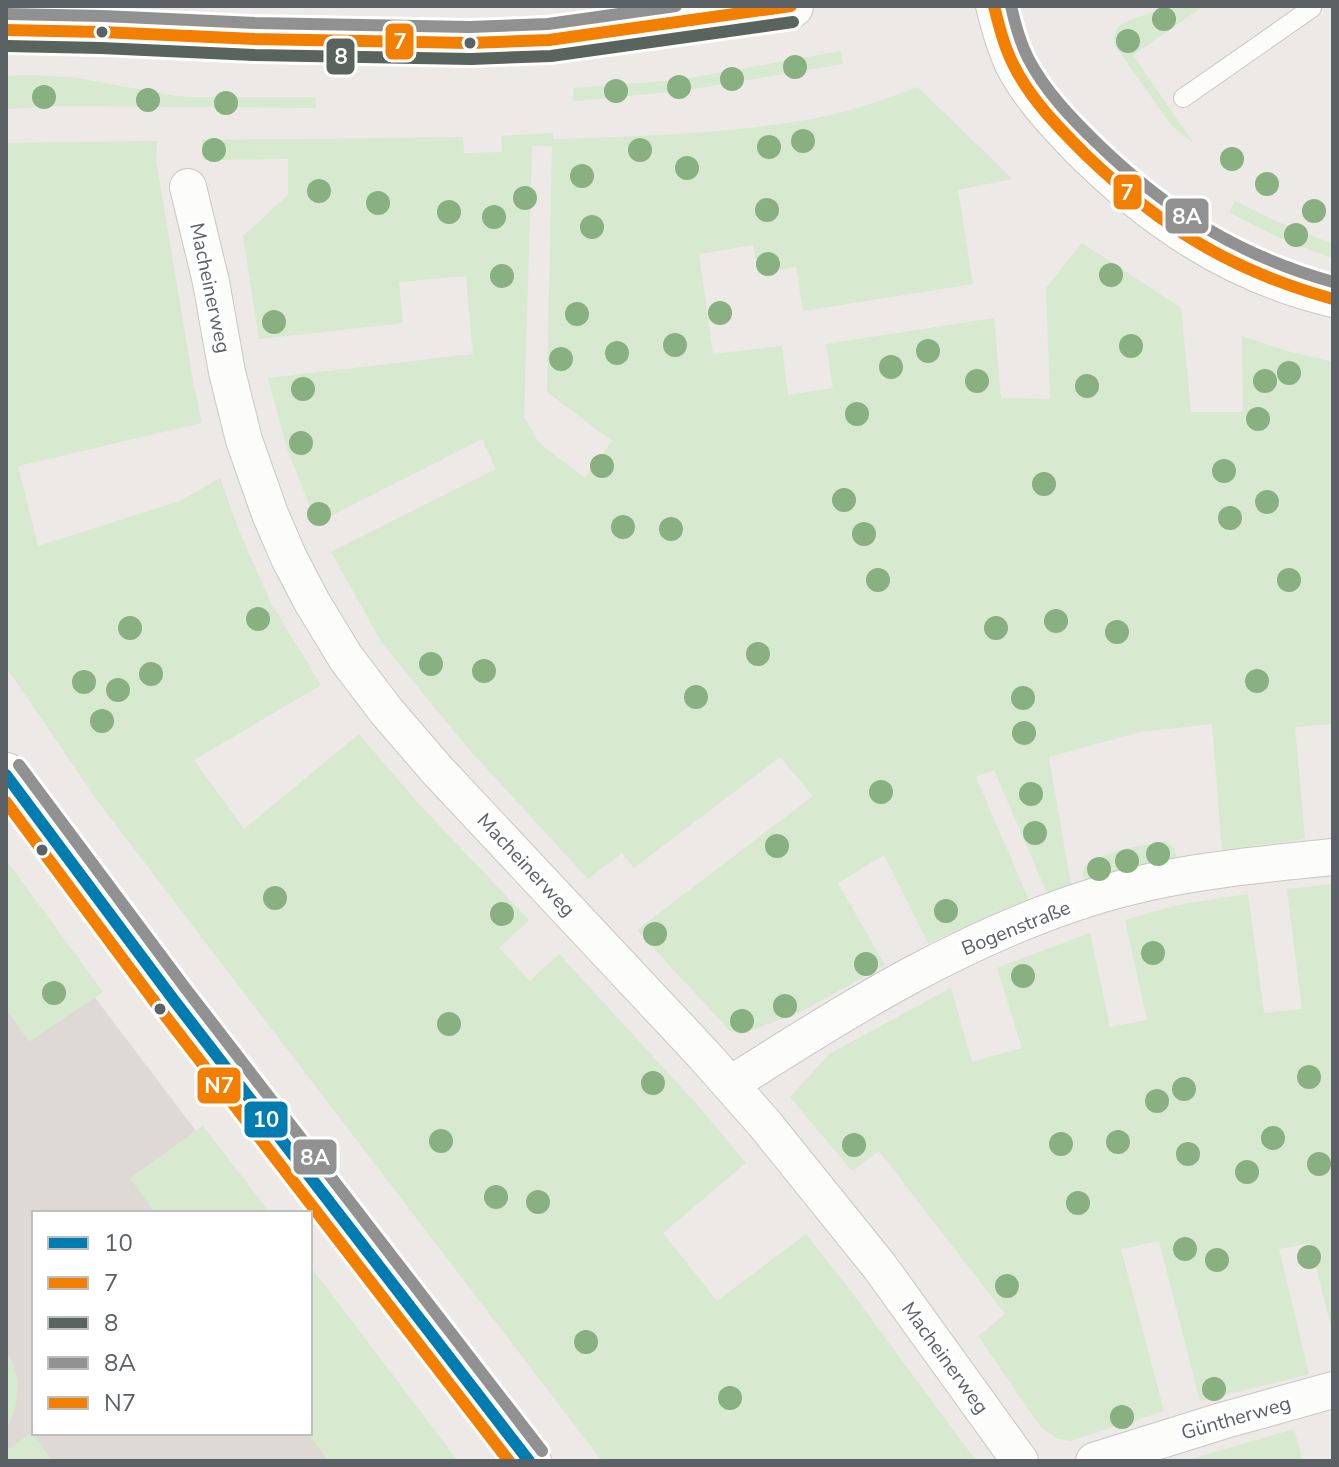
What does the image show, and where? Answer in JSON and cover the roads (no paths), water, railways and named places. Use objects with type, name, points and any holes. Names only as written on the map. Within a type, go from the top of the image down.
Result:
[{"type":"street","points":[[6,30],[470,43],[549,40],[791,6]]},
{"type":"street","points":[[994,6],[1002,38],[1032,94],[1059,128],[1108,177],[1150,211],[1218,257],[1260,276],[1333,299]]},
{"type":"street","name":"Macheinerweg","points":[[188,187],[244,440],[289,558],[346,658],[437,770],[731,1084],[806,1173],[880,1267],[1020,1461]]},
{"type":"street","points":[[6,775],[529,1461]]},
{"type":"street","name":"Bogenstraße","points":[[731,1084],[827,1022],[917,971],[1044,914],[1153,881],[1236,867],[1333,857]]},
{"type":"street","name":"Güntherweg","points":[[1094,1461],[1333,1390]]},
{"type":"lane","points":[[1183,98],[1312,8],[1310,6]]}]
